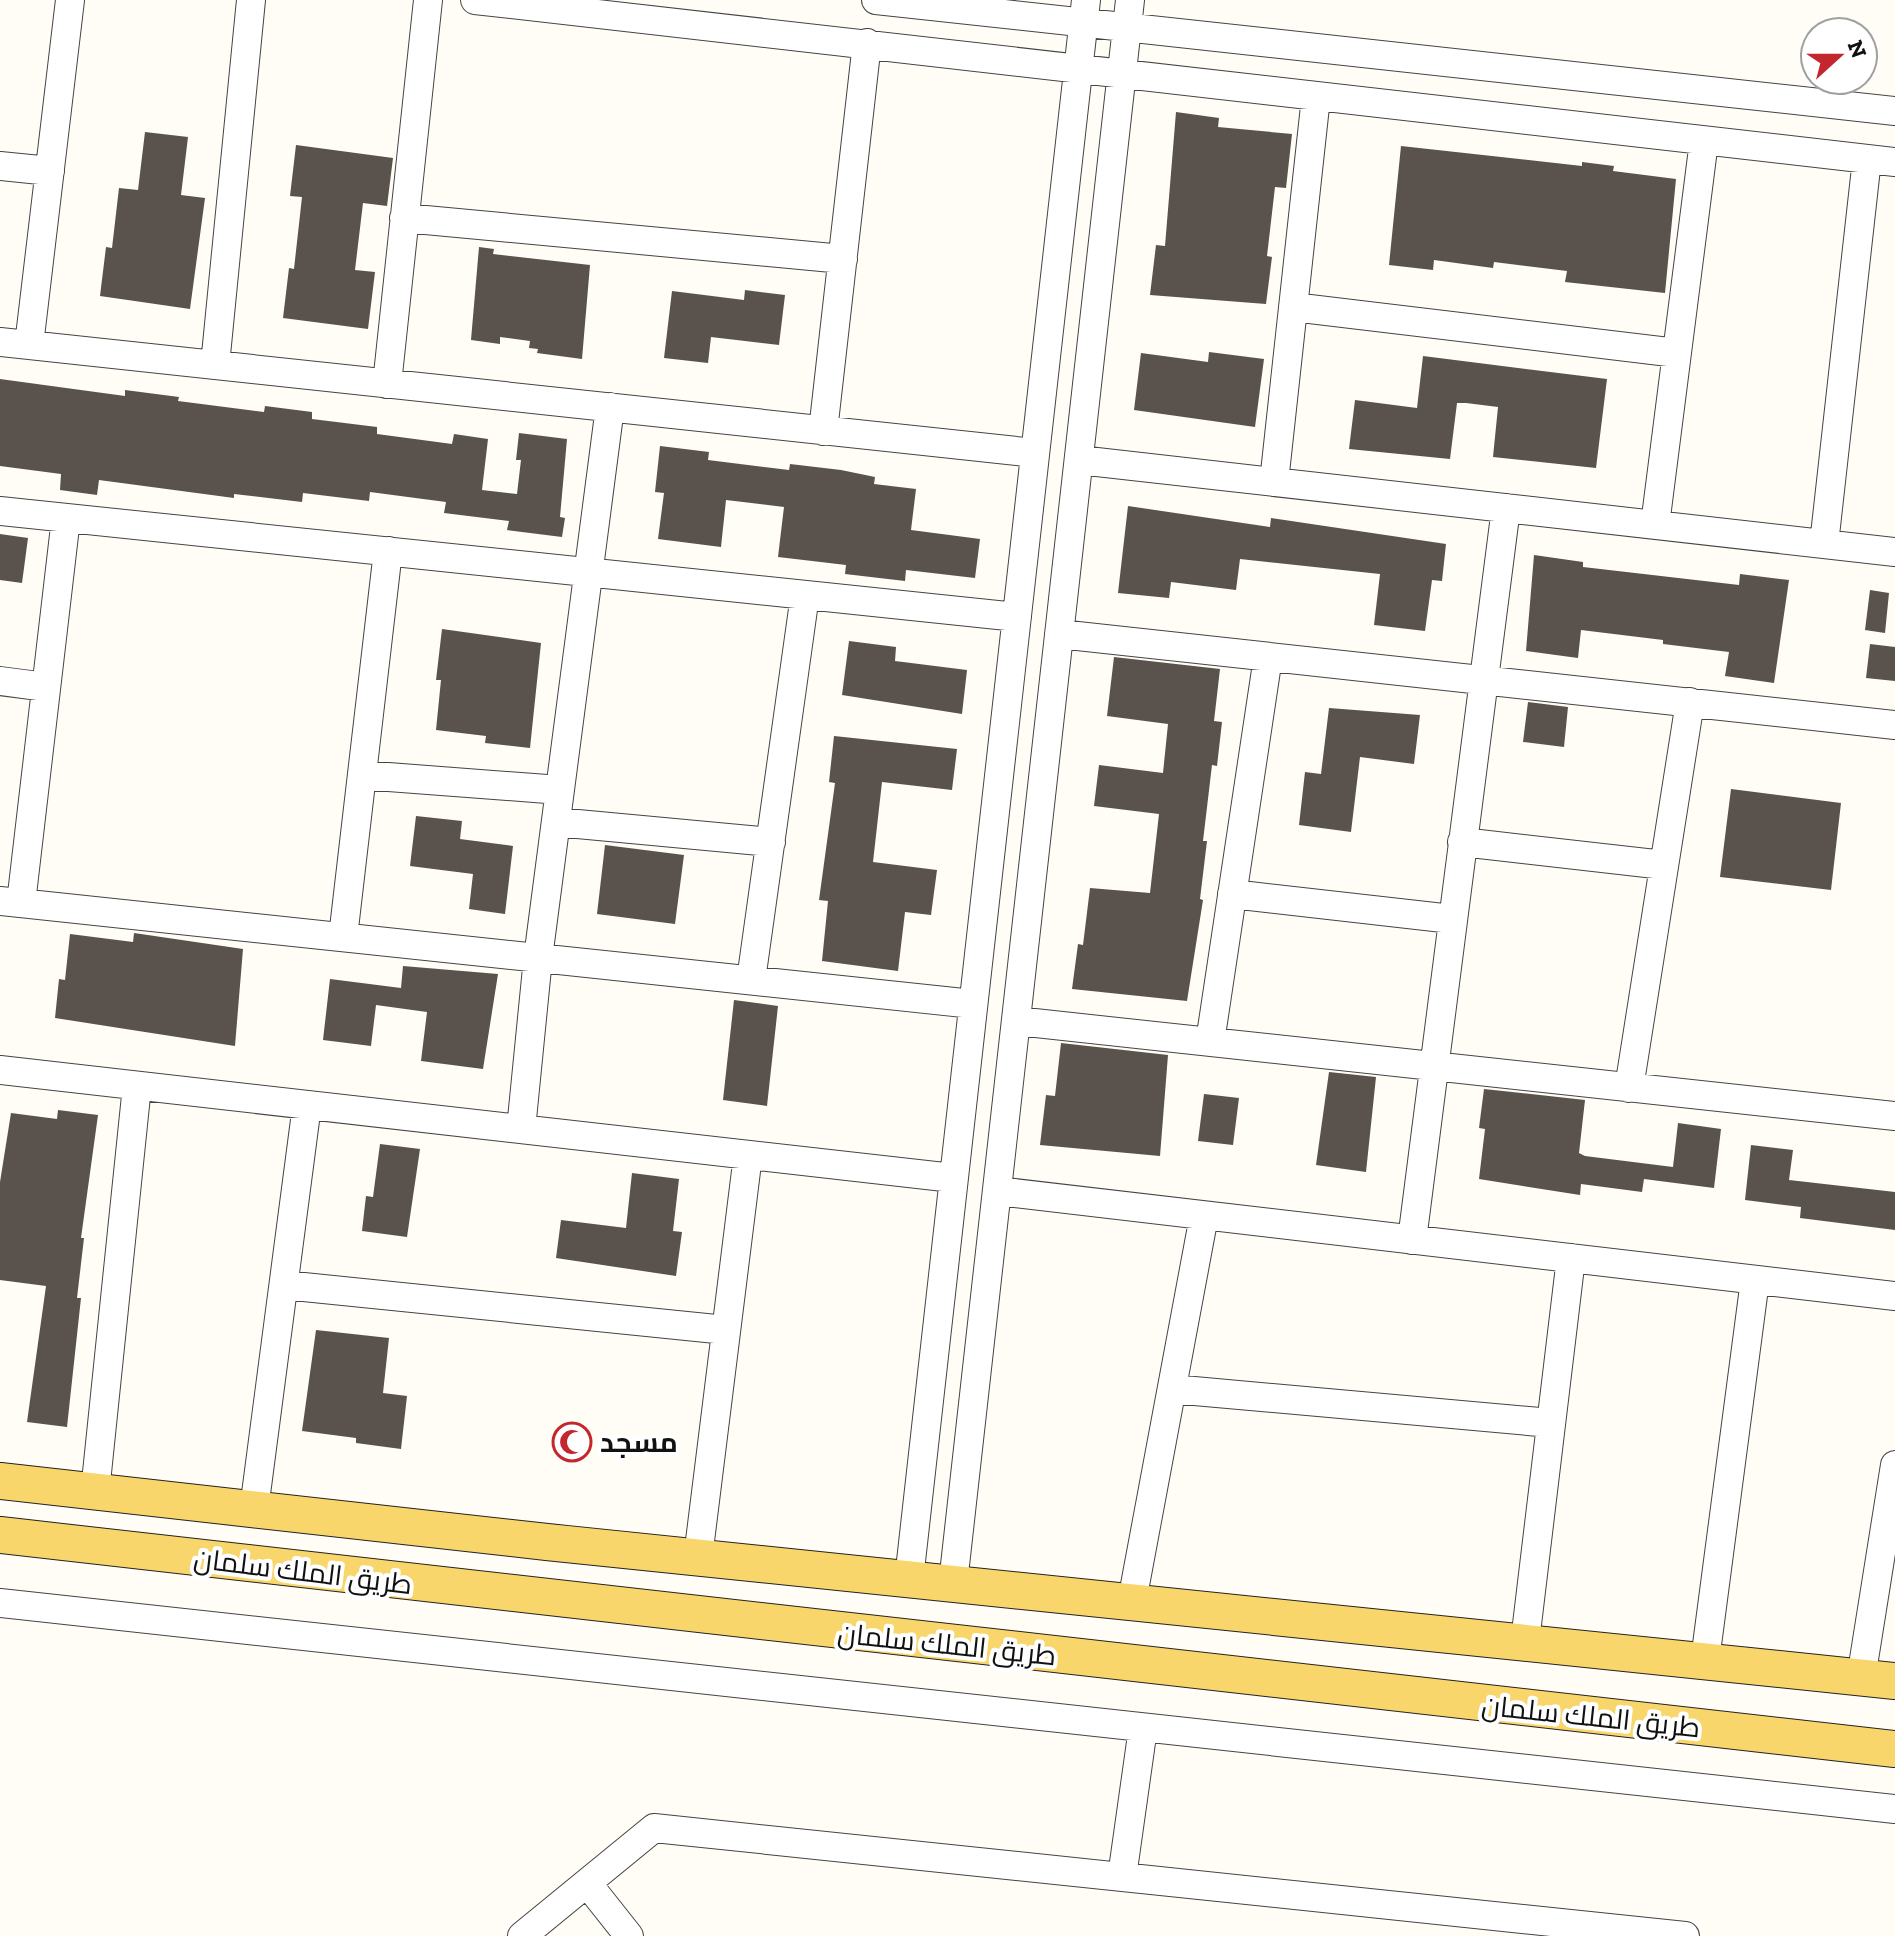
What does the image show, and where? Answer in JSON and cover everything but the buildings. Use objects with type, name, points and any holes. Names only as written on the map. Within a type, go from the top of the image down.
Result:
[{"type":"main road","name":"طريق الملك سلمان","points":[[0,1481],[586,1546],[1878,1680]]},
{"type":"main road","name":"طريق الملك سلمان","points":[[0,1535],[1895,1749]]},
{"type":"main road","points":[[586,1546],[572,1563],[573,1575],[595,1604]]},
{"type":"street","points":[[29,345],[70,0]]},
{"type":"street","points":[[215,365],[251,0]]},
{"type":"street","points":[[387,384],[428,0]]},
{"type":"street","points":[[475,0],[1079,66],[1121,75],[1881,161],[1824,544]]},
{"type":"street","points":[[876,0],[1128,14],[1895,111]]},
{"type":"street","points":[[909,1579],[1085,12]]},
{"type":"street","points":[[953,1583],[1128,14]]},
{"type":"street","points":[[823,431],[867,43]]},
{"type":"street","points":[[1274,482],[1316,97]]},
{"type":"street","points":[[1655,525],[1704,141]]},
{"type":"street","points":[[0,166],[50,171]]},
{"type":"street","points":[[404,218],[843,259]]},
{"type":"street","points":[[1293,307],[1677,353]]},
{"type":"street","points":[[0,342],[1035,453]]},
{"type":"street","points":[[521,1129],[538,958],[610,407]]},
{"type":"street","points":[[1079,460],[1895,552]]},
{"type":"street","points":[[1412,1240],[1506,508]]},
{"type":"street","points":[[0,511],[1017,617]]},
{"type":"street","points":[[66,518],[46,687],[11,902],[973,1004]]},
{"type":"street","points":[[343,937],[388,551]]},
{"type":"street","points":[[751,980],[805,595]]},
{"type":"street","points":[[1059,634],[1895,725]]},
{"type":"street","points":[[1210,1042],[1268,657]]},
{"type":"street","points":[[0,681],[46,687]]},
{"type":"street","points":[[1629,1088],[1690,702]]},
{"type":"street","points":[[362,775],[560,790]]},
{"type":"street","points":[[556,822],[771,842]]},
{"type":"street","points":[[1462,842],[1664,865]]},
{"type":"street","points":[[1232,894],[1452,919]]},
{"type":"street","points":[[1016,1021],[1895,1116]]},
{"type":"street","points":[[0,1070],[953,1178]]},
{"type":"street","points":[[95,1492],[137,1086]]},
{"type":"street","points":[[254,1509],[307,1105]]},
{"type":"street","points":[[698,1557],[748,1155]]},
{"type":"street","points":[[997,1191],[1895,1296]]},
{"type":"street","points":[[1132,1601],[1204,1216]]},
{"type":"street","points":[[1525,1641],[1571,1258]]},
{"type":"street","points":[[1705,1660],[1755,1280]]},
{"type":"street","points":[[284,1285],[726,1330]]},
{"type":"street","points":[[1172,1389],[1551,1423]]},
{"type":"street","points":[[1878,1680],[1894,1471]]},
{"type":"street","points":[[0,1603],[1895,1809]]},
{"type":"street","points":[[1122,1877],[1143,1728]]},
{"type":"street","points":[[522,1936],[654,1828],[1685,1936]]},
{"type":"street","points":[[587,1883],[629,1936]]},
{"type":"place","name":"مسجد","points":[[572,1442]]}]
